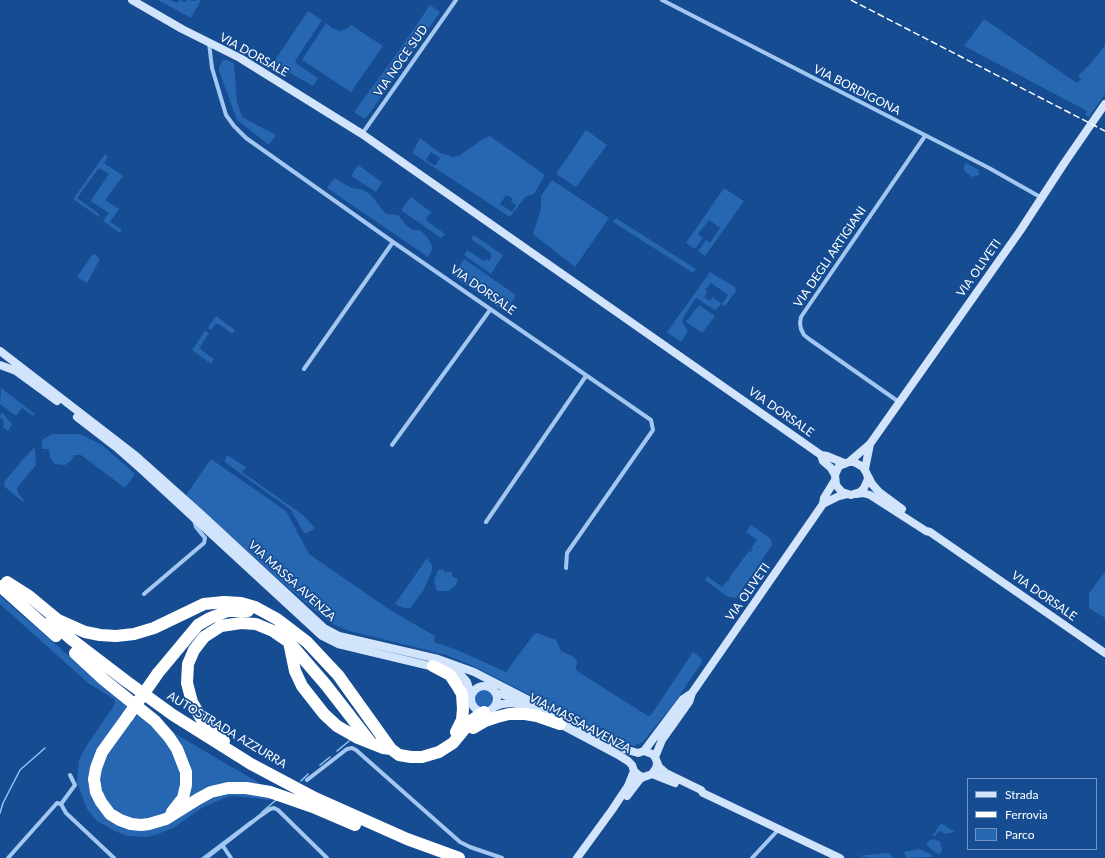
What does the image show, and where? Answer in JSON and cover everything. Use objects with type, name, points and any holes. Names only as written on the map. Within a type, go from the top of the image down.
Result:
[{"type":"highway","points":[[2,581],[29,596],[58,620],[85,632],[100,635],[128,635],[154,628],[204,604],[224,602],[241,603],[255,607],[274,617],[307,642],[338,676],[391,750]]},
{"type":"highway","points":[[2,581],[103,680],[155,721],[170,737],[177,749],[186,772],[186,785],[183,798],[166,819]]},
{"type":"highway","name":"AUTOSTRADA AZZURRA","points":[[2,581],[71,639],[126,681],[173,715],[251,764],[322,801],[407,839],[459,858]]},
{"type":"highway","points":[[274,617],[244,610],[228,611],[210,618],[198,625],[158,673],[102,752],[94,779],[96,792],[101,802],[110,814],[130,824],[141,826],[166,819],[211,792],[228,788],[246,788],[270,792],[314,807],[404,846],[437,858]]},
{"type":"highway","points":[[258,614],[274,623],[326,685],[371,744]]},
{"type":"highway","points":[[270,774],[221,739],[202,720],[192,702],[187,683],[188,664],[194,650],[204,637],[222,626],[241,623],[256,624],[273,631],[289,642],[295,671],[302,686],[324,714],[337,726],[358,738],[391,750],[399,755],[417,757],[431,755],[453,743],[472,720],[489,710]]},
{"type":"highway","points":[[76,653],[166,720],[244,769],[314,807]]},
{"type":"highway","points":[[433,666],[450,676],[462,694],[462,720],[445,748]]},
{"type":"highway","points":[[445,748],[466,721],[470,712],[471,698]]},
{"type":"highway","points":[[445,748],[456,744],[476,726],[497,716],[525,714],[537,716],[560,724]]},
{"type":"main road","name":"VIA DORSALE","points":[[132,0],[182,29],[240,58],[362,134],[821,455],[846,463]]},
{"type":"main road","name":"VIA OLIVETI","points":[[846,463],[870,444],[1043,198],[1052,181],[1105,104]]},
{"type":"main road","name":"VIA MASSA AVENZA","points":[[0,351],[136,456],[322,636],[338,644],[433,666],[460,674],[467,682],[471,698]]},
{"type":"main road","name":"VIA MASSA AVENZA","points":[[0,365],[16,372],[116,447],[198,516],[331,633],[419,654],[456,665],[486,677],[624,749],[648,752],[666,773],[701,790],[703,794]]},
{"type":"main road","name":"VIA OLIVETI","points":[[866,472],[870,444]]},
{"type":"main road","name":"VIA DORSALE","points":[[821,455],[823,461],[831,468],[835,478]]},
{"type":"main road","points":[[823,504],[839,496],[856,494],[864,488],[867,484],[866,472],[857,463],[846,463],[840,466],[835,478],[839,489],[847,494]]},
{"type":"main road","name":"VIA DORSALE","points":[[866,472],[878,492],[928,527],[930,532]]},
{"type":"main road","name":"VIA OLIVETI","points":[[656,760],[662,740],[689,702],[692,693],[823,504],[824,498],[835,478]]},
{"type":"main road","name":"VIA DORSALE","points":[[856,494],[870,494],[926,531],[930,532],[1105,653]]},
{"type":"main road","points":[[456,665],[481,686]]},
{"type":"main road","points":[[496,693],[497,702],[489,710],[475,710],[471,698],[477,687],[481,686],[488,686],[496,693],[518,698],[542,707]]},
{"type":"main road","name":"VIA OLIVETI","points":[[641,752],[683,700],[692,693]]},
{"type":"main road","name":"VIA MASSA AVENZA","points":[[489,710],[502,704],[511,703],[522,705],[620,756],[640,776],[648,775],[667,779],[780,829],[840,858]]},
{"type":"main road","name":"VIA MASSA AVENZA","points":[[633,768],[633,758],[641,752]]},
{"type":"main road","points":[[612,810],[624,800],[640,779],[655,771],[656,760]]},
{"type":"main road","points":[[577,858],[628,786],[633,768]]},
{"type":"street","name":"VIA NOCE SUD","points":[[362,134],[456,0]]},
{"type":"street","name":"VIA BORDIGONA","points":[[662,0],[989,168],[1043,198]]},
{"type":"street","name":"VIA DORSALE","points":[[209,43],[212,68],[226,115],[246,138],[490,310],[651,420],[652,430],[567,554],[566,568]]},
{"type":"street","name":"VIA DEGLI ARTIGIANI","points":[[899,402],[809,339],[804,335],[800,323],[804,311],[925,136]]},
{"type":"street","points":[[304,369],[393,242]]},
{"type":"street","points":[[392,445],[490,310]]},
{"type":"street","points":[[486,522],[586,376]]},
{"type":"street","points":[[144,594],[204,544],[205,538],[196,527],[198,516]]},
{"type":"street","points":[[307,780],[347,749],[352,748],[460,842],[470,848],[502,858]]},
{"type":"street","points":[[8,858],[57,803],[61,804],[75,785],[70,776]]},
{"type":"street","points":[[61,804],[66,812],[114,858]]},
{"type":"street","points":[[206,858],[260,816],[274,808],[278,810],[327,858]]},
{"type":"street","points":[[752,858],[780,829]]},
{"type":"street","points":[[223,846],[231,858]]},
{"type":"green space","points":[[158,0],[170,0],[177,3],[179,0],[185,2],[187,0],[201,0],[191,18]]},
{"type":"green space","points":[[430,5],[440,12],[369,114],[366,118],[363,118],[354,112],[401,48]]},
{"type":"green space","points":[[308,11],[322,20],[295,61],[297,64],[318,78],[313,86],[273,63]]},
{"type":"green space","points":[[984,19],[1077,83],[1081,79],[1078,76],[1092,62],[1105,45],[1105,94],[1089,117],[1085,115],[1087,111],[964,46]]},
{"type":"green space","points":[[326,23],[332,28],[340,31],[351,25],[383,46],[351,92],[302,60]]},
{"type":"green space","points":[[223,60],[234,63],[237,102],[242,117],[276,135],[269,145],[237,120],[219,71],[219,67]]},
{"type":"green space","points":[[586,130],[607,145],[576,187],[556,174]]},
{"type":"green space","points":[[490,136],[545,175],[534,194],[525,197],[510,217],[412,153],[420,138],[440,153],[453,157],[460,155],[483,139]],"holes":[[[431,152],[440,158],[435,166],[426,160]],[[506,195],[513,199],[511,202],[516,205],[512,212],[500,204]]]},
{"type":"green space","points":[[105,154],[108,157],[104,163],[123,176],[105,200],[119,209],[110,222],[122,230],[120,233],[103,221],[109,213],[91,200],[109,174],[99,168],[77,198],[99,214],[99,217],[73,199]]},
{"type":"green space","points":[[966,163],[979,170],[979,175],[972,177],[964,171]]},
{"type":"green space","points":[[358,165],[382,182],[376,192],[351,176]]},
{"type":"green space","points":[[334,178],[352,188],[361,189],[370,194],[386,214],[398,215],[407,226],[413,230],[420,230],[428,238],[433,248],[428,257],[327,188]]},
{"type":"green space","points":[[552,180],[609,218],[575,267],[533,234],[541,209],[541,196]]},
{"type":"green space","points":[[724,188],[744,201],[705,256],[698,251],[706,240],[710,243],[720,228],[709,220],[698,234],[703,238],[695,249],[686,243]]},
{"type":"green space","points":[[411,197],[432,213],[430,213],[426,218],[428,219],[427,221],[445,234],[441,238],[401,210]]},
{"type":"green space","points":[[616,218],[696,269],[693,273],[613,222]]},
{"type":"green space","points":[[474,235],[503,255],[491,274],[464,255],[467,250],[484,261],[486,259],[489,261],[492,256],[490,255],[491,253],[471,239]]},
{"type":"green space","points":[[95,254],[99,258],[99,261],[87,283],[77,277],[92,255]]},
{"type":"green space","points":[[464,259],[516,295],[505,312],[453,276]]},
{"type":"green space","points":[[710,272],[735,287],[736,291],[725,306],[721,304],[715,310],[696,298],[684,316],[682,322],[688,331],[681,342],[667,332]],"holes":[[[711,283],[728,295],[722,304],[713,297],[710,301],[704,297],[707,292],[705,290]]]},
{"type":"green space","points":[[699,305],[715,316],[702,333],[686,322]]},
{"type":"green space","points":[[216,316],[235,330],[232,334],[219,324],[215,324],[211,330],[208,328]]},
{"type":"green space","points":[[205,331],[209,333],[200,349],[214,359],[211,364],[192,350]]},
{"type":"green space","points":[[1,388],[35,414],[33,416],[22,408],[16,416],[0,404]]},
{"type":"green space","points":[[2,412],[12,424],[8,431],[3,427],[4,422],[0,417]]},
{"type":"green space","points":[[52,434],[80,434],[102,445],[135,474],[125,488],[81,455],[74,455],[71,461],[65,465],[55,464],[50,458],[49,449],[42,449],[42,440]]},
{"type":"green space","points":[[35,447],[36,465],[17,488],[18,493],[24,500],[23,502],[5,487],[4,482]]},
{"type":"green space","points":[[227,455],[246,467],[242,472],[303,515],[315,528],[307,533],[304,533],[291,510],[226,463],[225,460]]},
{"type":"green space","points":[[211,459],[286,511],[309,554],[390,610],[435,636],[434,642],[457,650],[506,672],[534,634],[537,633],[556,640],[561,651],[572,656],[577,661],[577,671],[648,716],[651,715],[693,652],[700,657],[702,662],[675,702],[643,742],[633,746],[608,735],[606,730],[603,728],[596,729],[469,664],[446,655],[349,631],[333,624],[319,614],[278,579],[186,495]]},
{"type":"green space","points":[[751,525],[771,539],[772,545],[736,598],[728,597],[705,580],[707,576],[722,587],[727,581],[728,582],[730,579],[729,578],[749,551],[751,552],[753,549],[751,548],[757,540],[746,532]]},
{"type":"green space","points":[[427,558],[432,565],[432,571],[423,591],[410,608],[404,608],[395,604]]},
{"type":"green space","points":[[443,569],[445,572],[451,572],[453,577],[458,579],[456,585],[449,591],[437,591],[434,581],[438,570]]},
{"type":"green space","points":[[1105,572],[1105,618],[1089,608],[1089,593]]},
{"type":"green space","points":[[0,596],[68,655],[131,704],[91,772],[116,822],[175,816],[226,792],[277,796],[271,800],[233,796],[224,798],[202,808],[173,828],[147,837],[127,836],[97,821],[87,809],[77,782],[79,760],[85,748],[113,707],[115,703],[114,699],[88,683],[0,604]]},
{"type":"green space","points":[[484,689],[491,692],[494,699],[491,706],[484,709],[477,706],[474,699],[477,692]]},
{"type":"green space","points":[[136,710],[177,752],[183,786],[168,813],[145,822],[118,817],[99,792],[100,764]]},
{"type":"green space","points":[[169,730],[264,786],[190,800],[186,795]]},
{"type":"green space","points":[[941,823],[955,832],[946,834],[940,831],[935,836],[932,836]]},
{"type":"green space","points":[[935,839],[940,842],[942,851],[939,855],[926,845],[930,840]]},
{"type":"green space","points":[[920,849],[932,855],[932,857],[906,858],[904,852]]},
{"type":"green space","points":[[887,853],[893,858],[871,858],[858,856]]},
{"type":"waterway","points":[[337,751],[349,741]]},
{"type":"waterway","points":[[0,813],[3,803],[20,770],[45,748]]},
{"type":"waterway","points":[[320,765],[330,757]]},
{"type":"waterway","points":[[301,781],[308,774]]},
{"type":"waterway","points":[[262,812],[276,800]]},
{"type":"waterway","points":[[202,858],[251,821]]},
{"type":"railway","points":[[851,0],[1105,131]]}]
